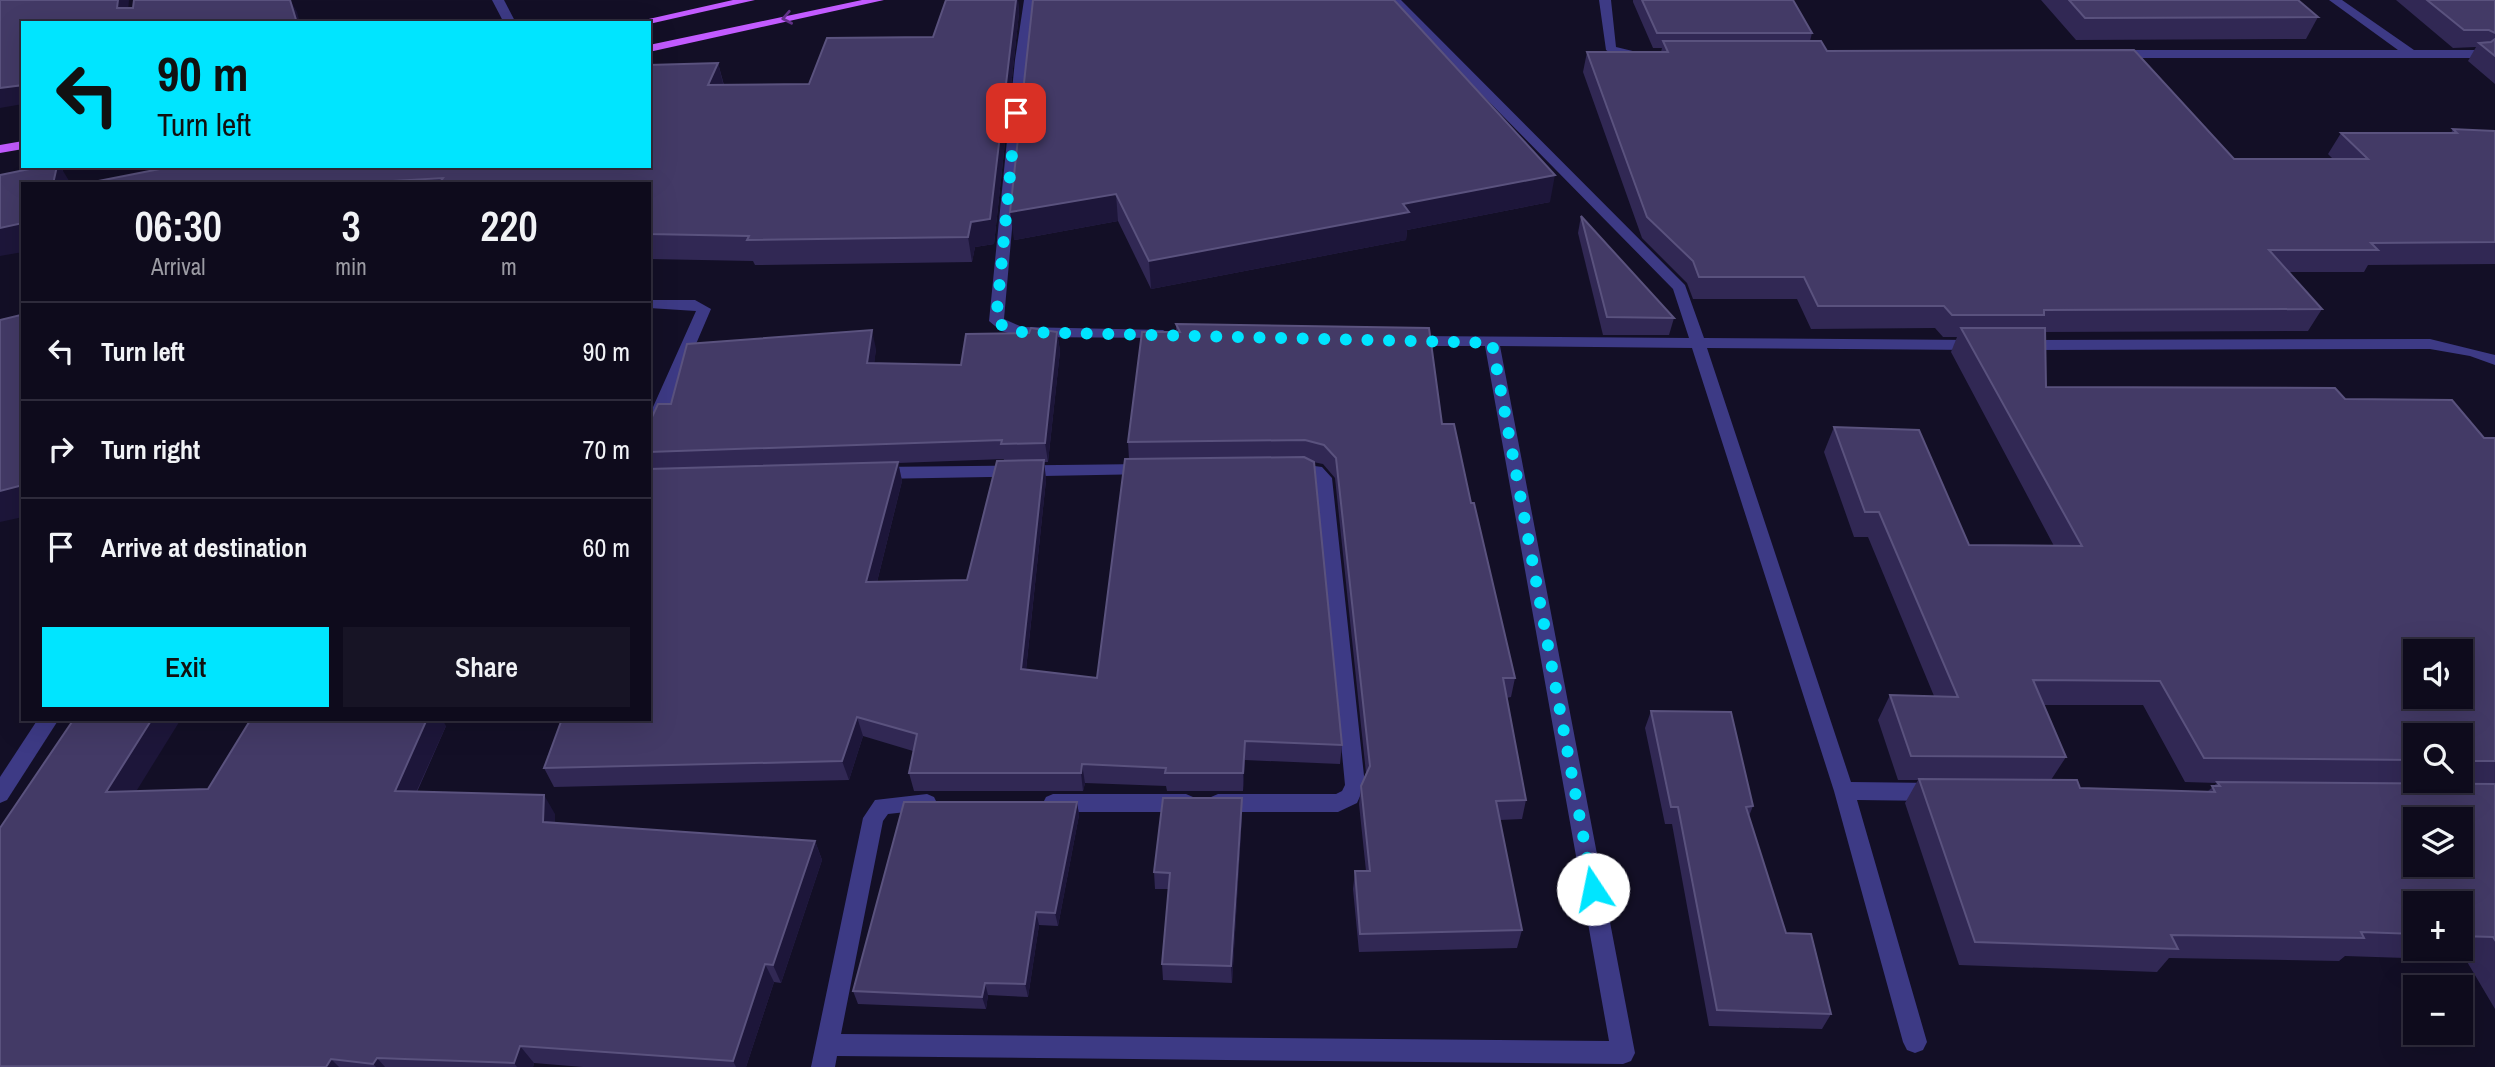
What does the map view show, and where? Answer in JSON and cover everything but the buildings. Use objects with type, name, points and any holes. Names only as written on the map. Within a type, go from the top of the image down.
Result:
[{"type":"main road","points":[[646,21],[749,0]]},
{"type":"main road","points":[[651,49],[878,0]]},
{"type":"main road","points":[[0,149],[21,145]]},
{"type":"main road","points":[[0,181],[64,168]]},
{"type":"street","points":[[498,0],[509,21]]},
{"type":"street","points":[[1030,0],[1021,60],[996,321],[1006,328],[1022,332],[1174,335]]},
{"type":"street","points":[[1395,0],[1680,288],[1844,791],[1915,1042]]},
{"type":"street","points":[[1605,0],[1610,48],[1629,55],[1657,54]]},
{"type":"street","points":[[2335,0],[2412,54]]},
{"type":"street","points":[[2104,54],[2478,54]]},
{"type":"street","points":[[651,304],[695,304],[704,309],[651,430]]},
{"type":"street","points":[[1395,341],[1698,345],[2430,344],[2462,349],[2495,360]]},
{"type":"street","points":[[951,803],[895,803],[881,806],[873,818],[825,1056],[1623,1053],[1492,343]]},
{"type":"street","points":[[1034,803],[1338,803],[1350,797],[1355,785],[1324,478],[1316,471],[1277,469]]},
{"type":"street","points":[[855,473],[1168,470]]},
{"type":"street","points":[[0,794],[48,721]]},
{"type":"street","points":[[1844,791],[1955,792]]},
{"type":"route","points":[[1016,113],[996,321],[1006,328],[1022,332],[1492,343],[1593,889]]}]
